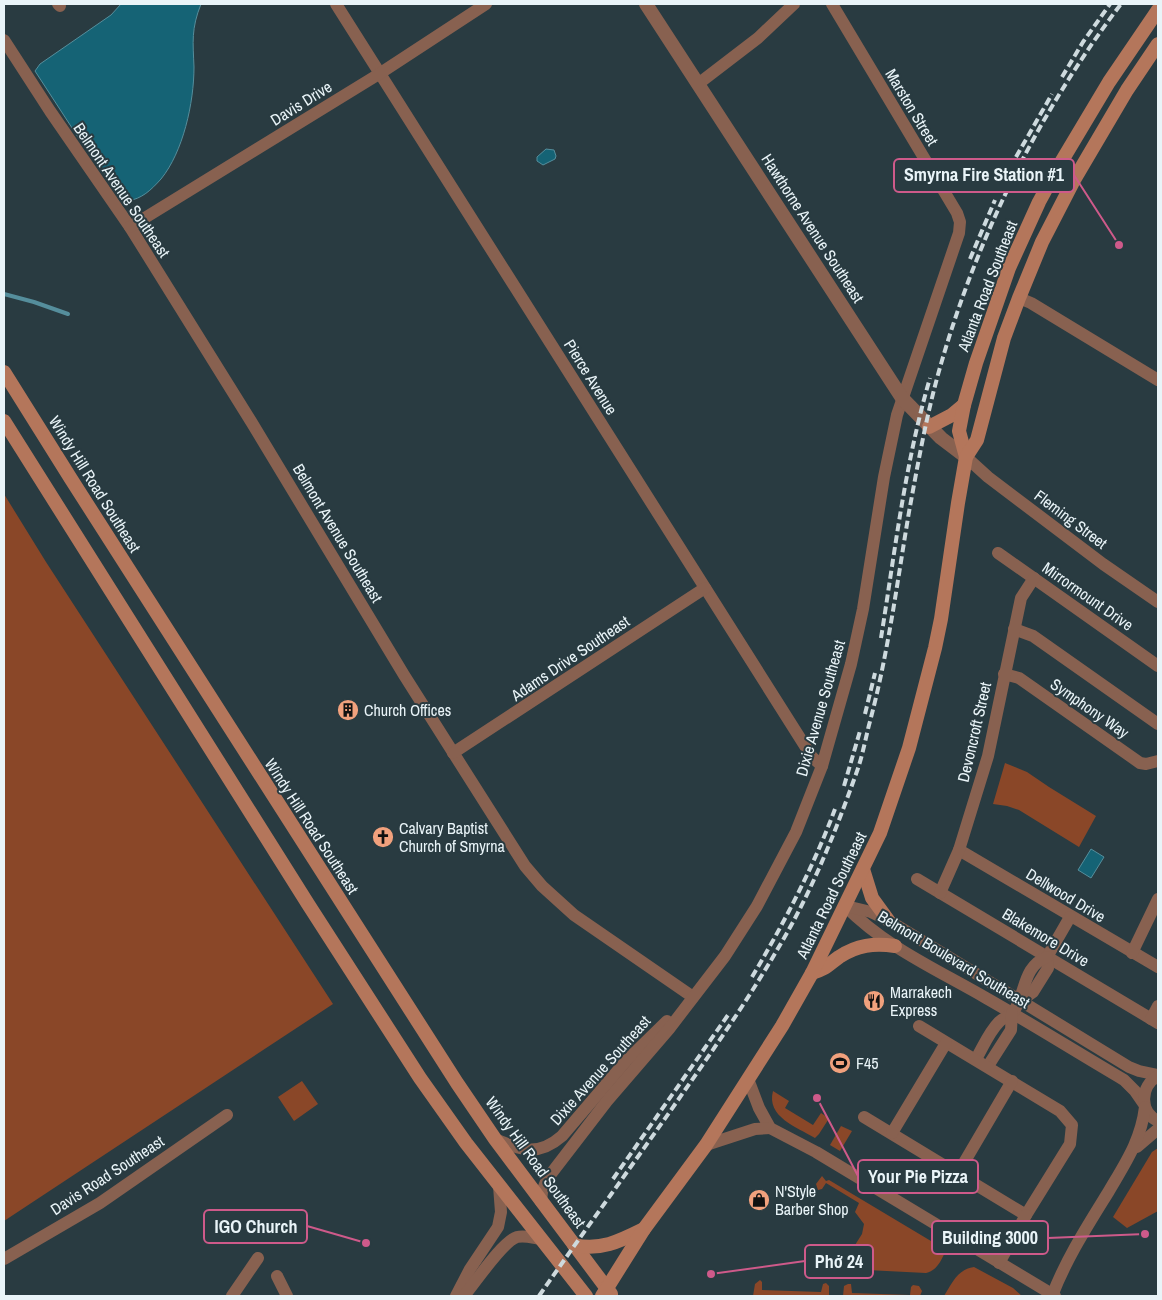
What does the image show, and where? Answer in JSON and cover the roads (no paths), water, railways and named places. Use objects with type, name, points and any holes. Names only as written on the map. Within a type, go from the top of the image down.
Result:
[{"type":"main road","name":"Atlanta Road Southeast","points":[[966,457],[959,430],[964,406],[1000,290],[1018,247],[1057,169],[1104,91],[1158,10]]},
{"type":"main road","name":"Atlanta Road Southeast","points":[[609,1294],[644,1229],[706,1145],[812,973],[880,833],[899,780],[918,715],[941,619],[966,457],[977,440],[1004,338],[1042,242],[1074,180],[1127,90],[1158,44]]},
{"type":"main road","name":"Windy Hill Road Southeast","points":[[4,372],[363,938],[495,1139],[609,1294]]},
{"type":"main road","points":[[929,426],[952,415],[964,406]]},
{"type":"main road","points":[[4,421],[388,1030],[444,1114],[586,1296]]},
{"type":"main road","points":[[863,869],[872,898],[888,920]]},
{"type":"main road","points":[[812,973],[824,970],[838,958],[856,948],[876,944],[895,946]]},
{"type":"main road","points":[[574,1245],[589,1247],[609,1245],[644,1229]]},
{"type":"street","name":"Pierce Avenue","points":[[336,4],[812,757],[822,766]]},
{"type":"street","name":"Davis Drive","points":[[130,228],[379,74],[486,4]]},
{"type":"street","name":"Hawthorne Avenue Southeast","points":[[646,4],[902,398],[947,443],[966,457]]},
{"type":"street","points":[[698,84],[758,38],[794,4]]},
{"type":"street","name":"Marston Street","points":[[832,4],[959,218],[960,233],[902,398]]},
{"type":"street","name":"Belmont Avenue Southeast","points":[[4,40],[130,228],[517,855],[542,886],[562,905],[586,924],[693,997]]},
{"type":"street","points":[[1019,298],[1031,303],[1158,380]]},
{"type":"street","name":"Dixie Avenue Southeast","points":[[541,1202],[542,1192],[547,1179],[595,1116],[669,1029],[724,956],[757,906],[796,832],[822,766],[846,686],[856,641],[892,433],[902,398]]},
{"type":"street","name":"Fleming Street","points":[[966,457],[988,477],[1066,536],[1158,602]]},
{"type":"street","name":"Mirrormount Drive","points":[[998,553],[1158,666]]},
{"type":"street","name":"Devoncroft Street","points":[[940,893],[959,850],[988,756],[1021,598],[1034,578]]},
{"type":"street","name":"Adams Drive Southeast","points":[[453,753],[705,588]]},
{"type":"street","points":[[1014,629],[1033,636],[1158,724]]},
{"type":"street","name":"Symphony Way","points":[[1004,674],[1019,678],[1140,763],[1146,764],[1158,761]]},
{"type":"street","name":"Dellwood Drive","points":[[959,850],[1158,967]]},
{"type":"street","name":"Blakemore Drive","points":[[917,879],[1155,1021]]},
{"type":"street","points":[[1132,952],[1158,899]]},
{"type":"street","name":"Belmont Boulevard Southeast","points":[[845,906],[871,912],[888,920],[1129,1067],[1158,1076]]},
{"type":"street","name":"Belmont Boulevard Southeast","points":[[845,906],[864,925],[895,946],[1124,1080],[1145,1105],[1149,1114],[1158,1121]]},
{"type":"street","points":[[976,1059],[999,1022],[1012,1013],[1020,1001],[1034,992],[1048,968],[1047,957],[1070,917]]},
{"type":"street","name":"Dixie Avenue Southeast","points":[[495,1139],[514,1147],[534,1150],[550,1146],[556,1142],[626,1061],[693,997]]},
{"type":"street","points":[[1155,1021],[1158,1006]]},
{"type":"street","points":[[988,1066],[1012,1030],[1012,1013]]},
{"type":"street","points":[[919,1026],[1060,1111],[1072,1125],[1070,1144],[999,1263]]},
{"type":"street","points":[[892,1133],[946,1043]]},
{"type":"street","points":[[748,1079],[759,1108],[770,1128],[816,1152],[1053,1296],[1064,1267],[1133,1150],[1140,1134],[1145,1105],[1145,1090],[1158,1076]]},
{"type":"street","points":[[958,1173],[1012,1081]]},
{"type":"street","name":"Davis Road Southeast","points":[[4,1260],[100,1203],[227,1115]]},
{"type":"street","points":[[864,1117],[1026,1215]]},
{"type":"street","points":[[706,1145],[755,1130],[770,1128]]},
{"type":"street","points":[[1133,1150],[1158,1129]]},
{"type":"street","points":[[456,1296],[470,1269],[498,1227],[501,1212],[499,1186]]},
{"type":"street","points":[[464,1296],[500,1250],[512,1240],[518,1237],[541,1239]]},
{"type":"street","points":[[232,1296],[258,1258]]},
{"type":"street","points":[[277,1276],[287,1296]]},
{"type":"water","points":[[121,4],[201,4],[193,36],[194,67],[192,96],[181,141],[169,168],[154,187],[137,198],[127,201],[122,198],[76,134],[35,71],[40,64],[111,15]]},
{"type":"water","points":[[546,149],[554,150],[556,156],[555,159],[543,165],[537,161],[537,157]]},
{"type":"water","points":[[1091,849],[1104,857],[1091,878],[1078,870]]},
{"type":"waterway","points":[[4,294],[68,314]]},
{"type":"railway","points":[[1062,77],[1083,42],[1110,4]]},
{"type":"railway","points":[[539,1296],[734,1019],[792,925],[813,883],[840,818],[862,756],[887,646],[919,456],[936,382],[956,316],[973,268],[1014,175],[1064,87],[1121,4]]},
{"type":"railway","points":[[1016,157],[1052,94]]},
{"type":"railway","points":[[970,259],[995,200]]},
{"type":"railway","points":[[881,638],[907,475],[930,378]]},
{"type":"railway","points":[[865,714],[875,673]]},
{"type":"railway","points":[[844,786],[860,731]]},
{"type":"railway","points":[[752,977],[797,895],[835,809]]},
{"type":"railway","points":[[613,1179],[728,1015]]},
{"type":"place","name":"Smyrna Fire Station #1","points":[[1119,245]]},
{"type":"place","name":"Church Offices","points":[[348,710]]},
{"type":"place","name":"Calvary Baptist Church of Smyrna","points":[[383,837]]},
{"type":"place","name":"Marrakech Express","points":[[874,1001]]},
{"type":"place","name":"F45","points":[[840,1063]]},
{"type":"place","name":"Your Pie Pizza","points":[[817,1098]]},
{"type":"place","name":"N'Style Barber Shop","points":[[759,1200]]},
{"type":"place","name":"Building 3000","points":[[1145,1234]]},
{"type":"place","name":"IGO Church","points":[[366,1243]]},
{"type":"place","name":"Phở 24","points":[[711,1274]]}]
